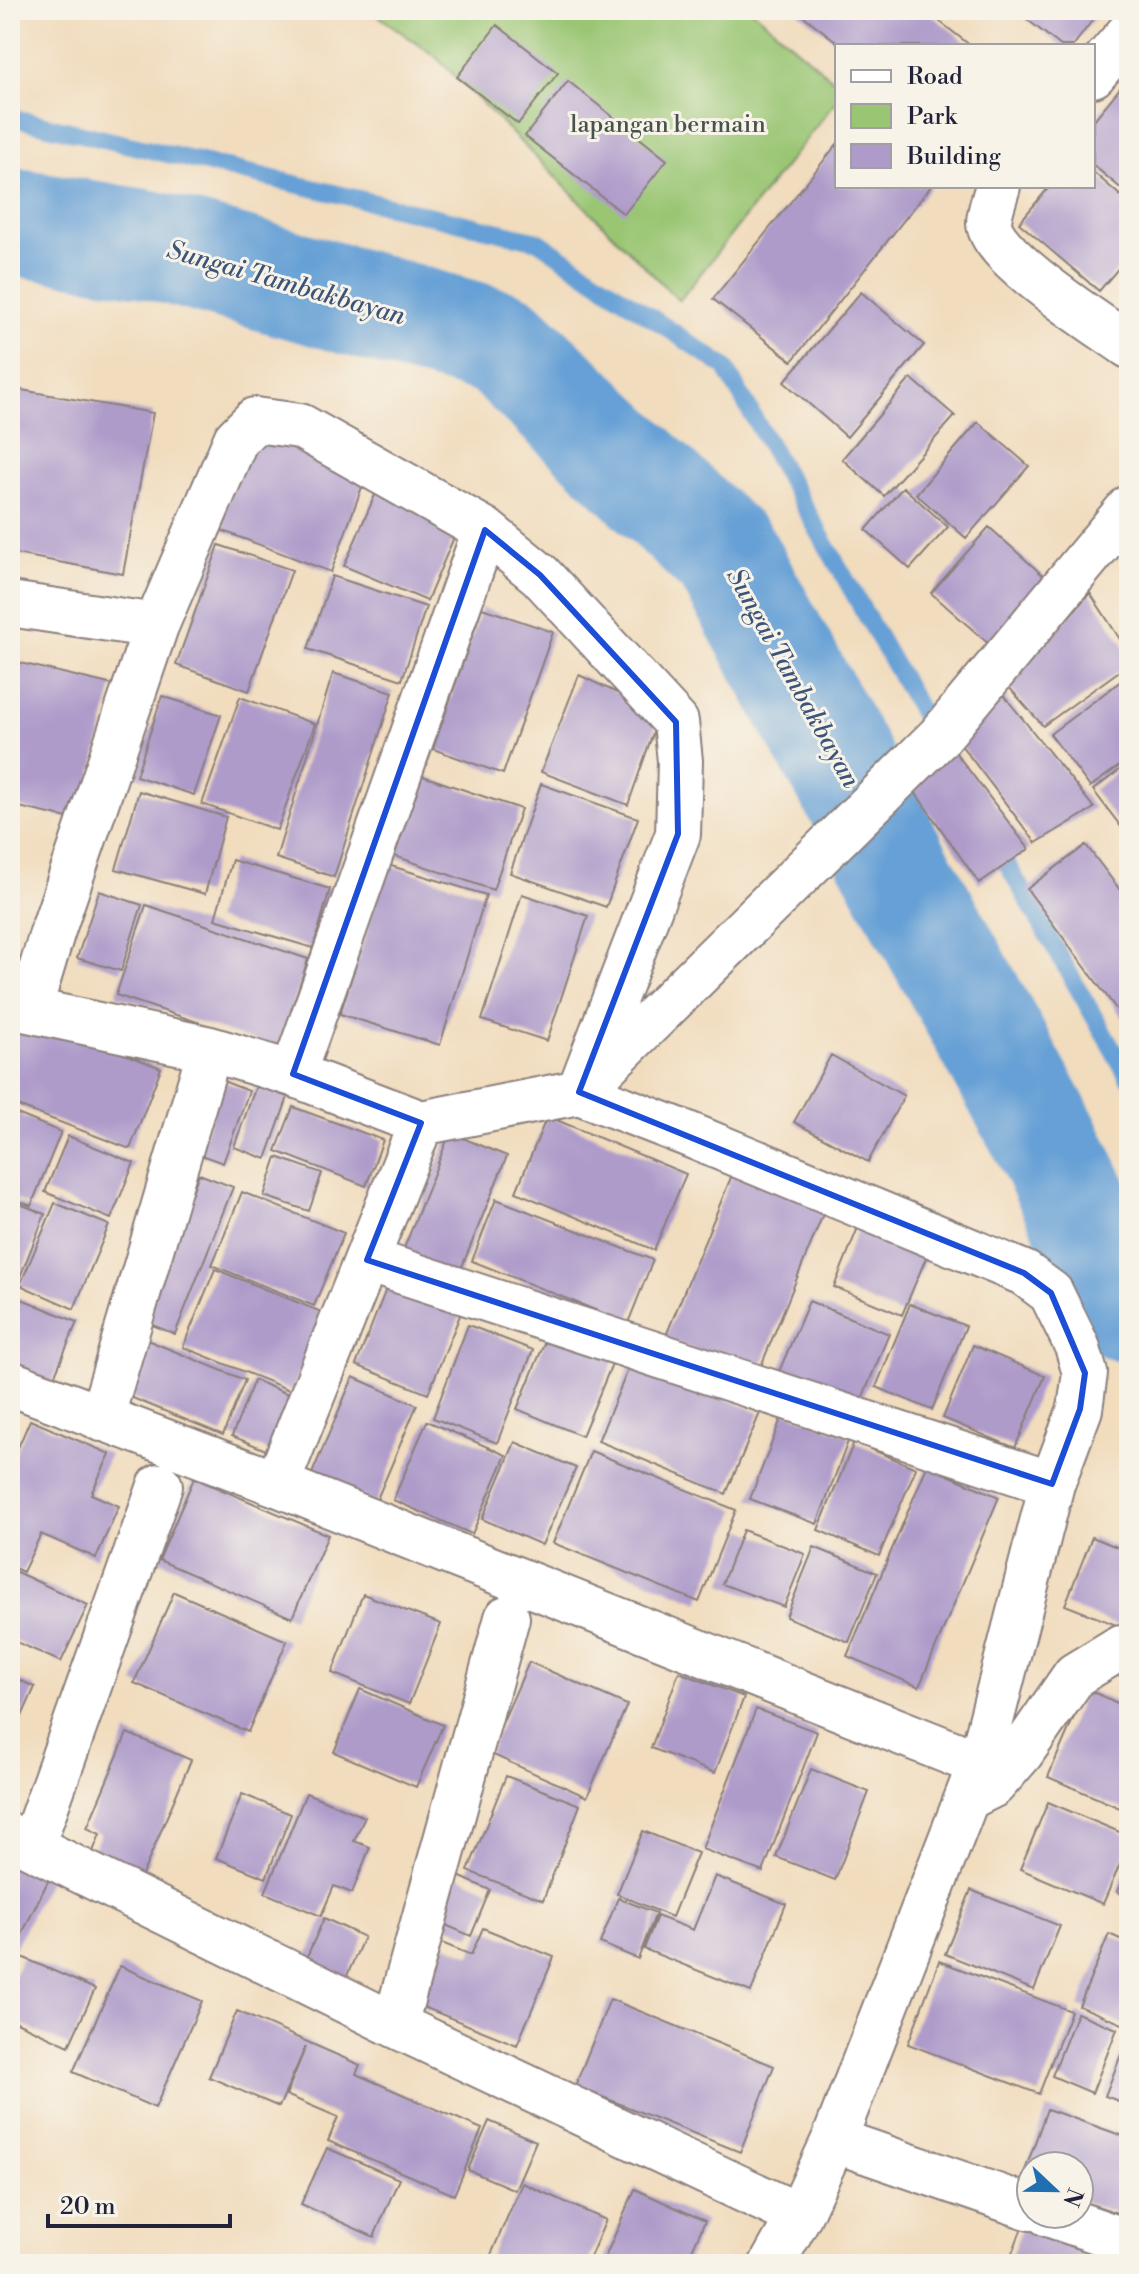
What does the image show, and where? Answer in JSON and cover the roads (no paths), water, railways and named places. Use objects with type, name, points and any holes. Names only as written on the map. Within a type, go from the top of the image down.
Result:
[{"type":"street","points":[[1095,73],[1129,33]]},
{"type":"street","points":[[998,188],[989,224],[997,243],[1019,266],[1129,346]]},
{"type":"street","points":[[579,1092],[678,834],[680,761],[676,722],[540,575],[485,530],[300,426],[255,420],[236,439],[156,626],[57,916],[19,1008],[210,1049],[293,1074],[421,1123],[579,1092],[1024,1273],[1051,1293],[1077,1346],[1085,1373],[1080,1409],[1052,1484],[974,1781],[834,2140],[799,2216],[772,2264]]},
{"type":"street","points":[[579,1092],[939,737],[1126,518]]},
{"type":"street","points":[[293,1074],[485,530]]},
{"type":"street","points":[[10,604],[156,626]]},
{"type":"street","points":[[101,1419],[210,1049]]},
{"type":"street","points":[[277,1484],[421,1123]]},
{"type":"street","points":[[367,1260],[1052,1484]]},
{"type":"street","points":[[10,1383],[277,1484],[974,1781],[993,1785],[1021,1753],[1075,1675],[1121,1647],[1129,1648]]},
{"type":"street","points":[[160,1486],[21,1841],[395,2025],[799,2216]]},
{"type":"street","points":[[395,2025],[507,1618]]},
{"type":"street","points":[[834,2140],[1015,2202]]},
{"type":"street","points":[[1094,2230],[1129,2242]]},
{"type":"waterway","points":[[10,117],[538,241],[725,367],[937,740]]},
{"type":"waterway","name":"Sungai Tambakbayan","points":[[10,221],[149,244],[502,344],[727,558],[1046,1139],[1129,1309]]},
{"type":"waterway","points":[[995,843],[1129,1078]]},
{"type":"park label","name":"lapangan bermain","points":[[668,125]]}]
